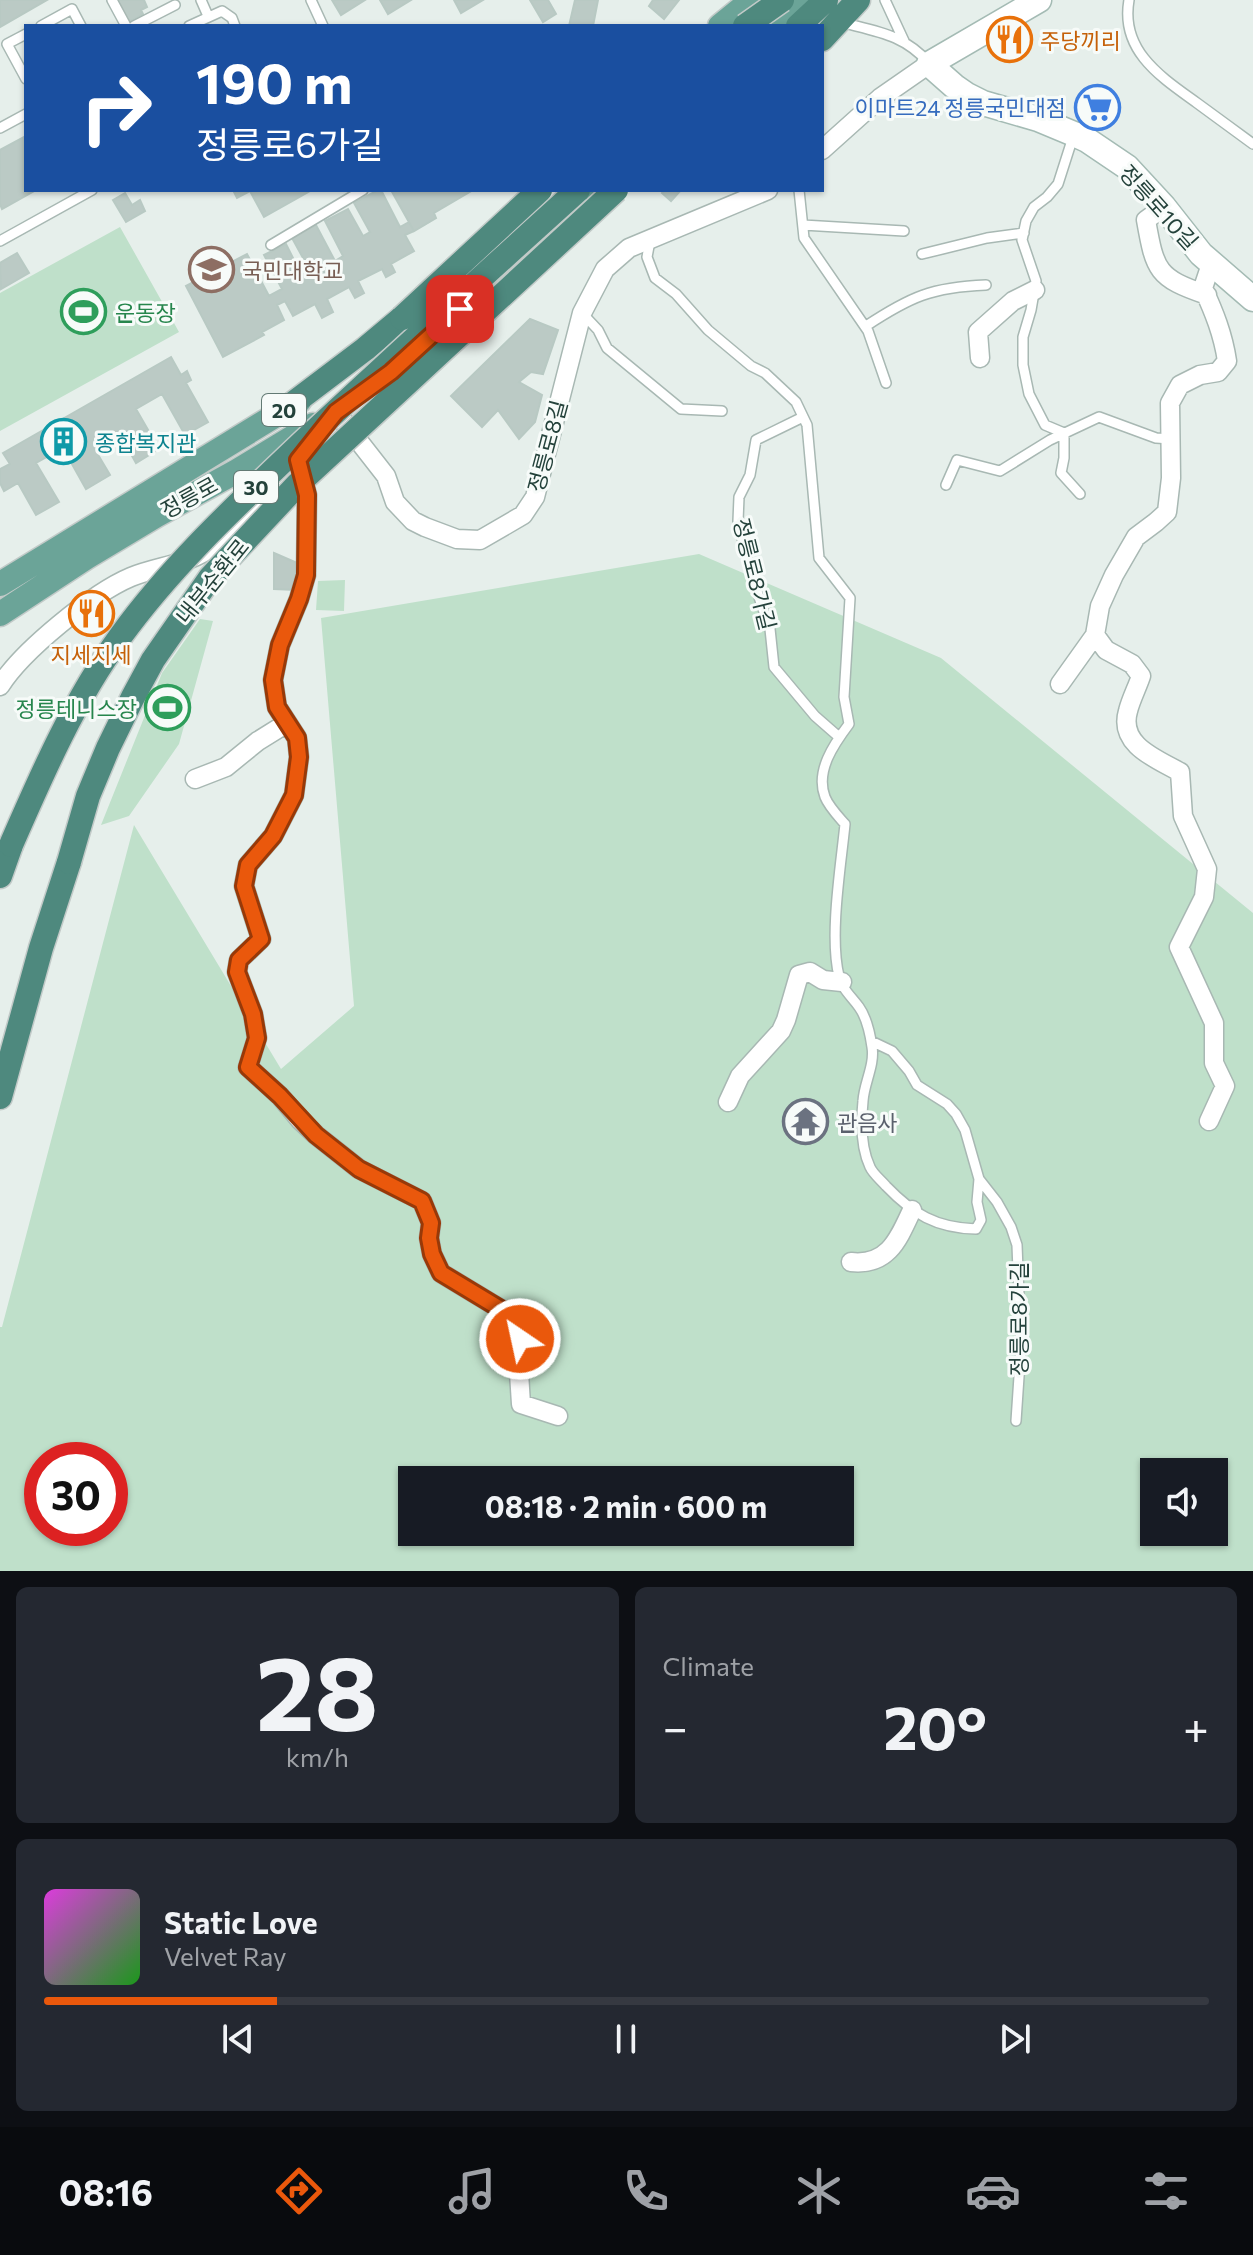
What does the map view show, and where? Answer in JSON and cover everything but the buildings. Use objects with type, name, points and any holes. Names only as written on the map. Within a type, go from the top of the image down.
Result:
[{"type":"highway","points":[[748,24],[784,0]]},
{"type":"highway","points":[[760,24],[784,0]]},
{"type":"highway","points":[[800,24],[826,0]]},
{"type":"highway","points":[[824,37],[858,0]]},
{"type":"highway","points":[[283,411],[402,318],[533,192]]},
{"type":"highway","points":[[494,280],[597,192]]},
{"type":"highway","name":"내부순환로","points":[[0,876],[51,755],[91,683],[119,637],[194,548],[368,381],[597,192]]},
{"type":"highway","name":"내부순환로","points":[[0,1097],[41,948],[88,796],[108,748],[153,660],[210,578],[250,533],[597,192]]},
{"type":"main road","points":[[722,24],[752,0]]},
{"type":"main road","points":[[779,24],[806,0]]},
{"type":"main road","points":[[929,64],[1022,5]]},
{"type":"main road","name":"정릉로10길","points":[[929,64],[954,86],[983,103],[1038,119],[1074,134],[1127,167],[1201,254],[1252,295]]},
{"type":"main road","name":"정릉로","points":[[0,584],[221,451],[374,353],[458,276],[533,192]]},
{"type":"main road","name":"정릉로","points":[[283,411],[533,192]]},
{"type":"main road","name":"정릉로","points":[[0,614],[145,522],[336,412],[391,372],[494,280]]},
{"type":"street","points":[[824,148],[880,98],[929,64]]},
{"type":"street","name":"정릉로8길","points":[[336,412],[386,476],[395,502],[413,521],[457,539],[472,541],[488,537],[523,515],[535,497],[582,313],[605,269],[629,248],[763,192]]},
{"type":"street","points":[[1164,207],[1146,220],[1154,260],[1169,279],[1207,295]]},
{"type":"street","points":[[1060,684],[1095,635],[1100,606],[1136,537],[1167,512],[1171,478],[1170,403],[1180,385],[1200,375],[1218,372],[1227,361],[1224,340],[1203,288],[1214,265]]},
{"type":"street","points":[[980,358],[978,332],[1013,301],[1035,290]]},
{"type":"street","points":[[0,686],[42,640],[96,595],[131,577],[195,557],[219,541],[298,460],[336,412]]},
{"type":"street","points":[[298,460],[307,495],[306,575],[280,645],[273,680],[277,707],[297,738],[299,757],[294,795],[273,836],[248,865],[244,886],[261,939],[239,960],[237,972],[253,1014],[257,1038],[248,1067],[316,1135],[348,1161],[422,1201],[431,1223],[429,1238],[432,1254],[441,1273],[517,1319],[521,1326],[521,1404],[558,1416]]},
{"type":"street","points":[[1095,635],[1106,650],[1132,664],[1141,676],[1127,713],[1127,728],[1139,750],[1180,772],[1183,816],[1207,869],[1204,897],[1179,947],[1214,1023],[1214,1063],[1225,1086],[1209,1121]]},
{"type":"street","points":[[195,779],[226,767],[287,723]]},
{"type":"street","points":[[728,1102],[740,1076],[781,1031],[799,975],[810,972],[823,980],[842,982]]},
{"type":"street","points":[[851,1262],[868,1264],[888,1252],[912,1210]]},
{"type":"lane","points":[[112,0],[125,24]]},
{"type":"lane","points":[[201,0],[208,16]]},
{"type":"lane","points":[[311,0],[322,24]]},
{"type":"lane","name":"정릉로10길","points":[[885,0],[904,41]]},
{"type":"lane","points":[[1129,0],[1126,14],[1131,36],[1143,59],[1158,75],[1253,144]]},
{"type":"lane","points":[[138,24],[175,5]]},
{"type":"lane","points":[[45,24],[72,9],[80,24]]},
{"type":"lane","points":[[193,24],[222,11],[232,18],[234,24]]},
{"type":"lane","name":"정릉로10길","points":[[844,23],[898,37],[917,49],[929,64]]},
{"type":"lane","points":[[24,35],[7,44],[24,75]]},
{"type":"lane","points":[[0,128],[24,115]]},
{"type":"lane","points":[[1064,433],[1045,425],[1029,394],[1023,365],[1023,337],[1036,281],[1022,240],[1026,221],[1034,207],[1058,184],[1074,134]]},
{"type":"lane","points":[[0,241],[88,192]]},
{"type":"lane","points":[[271,245],[360,192]]},
{"type":"lane","points":[[799,192],[804,238],[866,326],[886,383]]},
{"type":"lane","points":[[803,225],[904,231]]},
{"type":"lane","points":[[922,254],[987,238],[1024,233]]},
{"type":"lane","name":"정릉로8가길","points":[[650,241],[647,257],[655,278],[676,294],[708,330],[779,385],[796,402],[807,425],[819,558],[850,598],[844,697],[849,724],[835,743],[821,777],[825,797],[845,824],[836,946],[839,977],[860,1009],[869,1030],[873,1054],[862,1107],[864,1144],[870,1169],[912,1210],[921,1216],[962,1229],[976,1229],[981,1220],[977,1202],[979,1179],[965,1130],[947,1104],[917,1085],[892,1051],[871,1041]]},
{"type":"lane","points":[[866,326],[896,306],[926,293],[953,286],[986,285]]},
{"type":"lane","points":[[582,313],[598,330],[607,348],[681,409],[722,411]]},
{"type":"lane","name":"정릉로8가길","points":[[803,417],[756,440],[750,475],[739,497],[738,521],[750,571],[770,629],[774,667],[815,716],[839,737]]},
{"type":"lane","points":[[946,485],[957,460],[1000,471],[1064,433],[1099,417],[1156,438],[1171,439]]},
{"type":"lane","points":[[1064,433],[1061,473],[1080,494]]},
{"type":"lane","name":"정릉로8가길","points":[[979,1179],[997,1202],[1017,1245],[1021,1347],[1016,1421]]},
{"type":"green space","name":"운동장","points":[[120,227],[179,332],[0,431],[0,293]]},
{"type":"green space","points":[[699,554],[941,658],[1253,913],[1253,1571],[0,1571],[0,1327],[134,825],[281,1069],[354,1006],[321,618]]},
{"type":"green space","points":[[345,580],[344,611],[316,610],[318,581]]},
{"type":"green space","name":"정릉테니스장","points":[[200,619],[213,621],[179,744],[129,816],[101,825],[162,673]]},
{"type":"place","name":"주당끼리","points":[[1009,40]]},
{"type":"place","name":"이마트24 정릉국민대점","points":[[1097,107]]},
{"type":"place","name":"국민대학교","points":[[211,270]]},
{"type":"place","name":"운동장","points":[[84,312]]},
{"type":"place","name":"종합복지관","points":[[64,442]]},
{"type":"place","name":"지세지세","points":[[91,613]]},
{"type":"place","name":"정릉테니스장","points":[[168,708]]},
{"type":"place","name":"관음사","points":[[806,1122]]},
{"type":"route","points":[[460,309],[378,383],[336,412],[298,460],[307,495],[306,575],[280,645],[273,680],[277,707],[297,738],[299,757],[294,795],[273,836],[248,865],[244,886],[261,939],[239,960],[237,972],[253,1014],[257,1038],[248,1067],[316,1135],[359,1169],[422,1201],[431,1223],[429,1238],[432,1254],[441,1273],[517,1319],[521,1326],[520,1339]]}]
